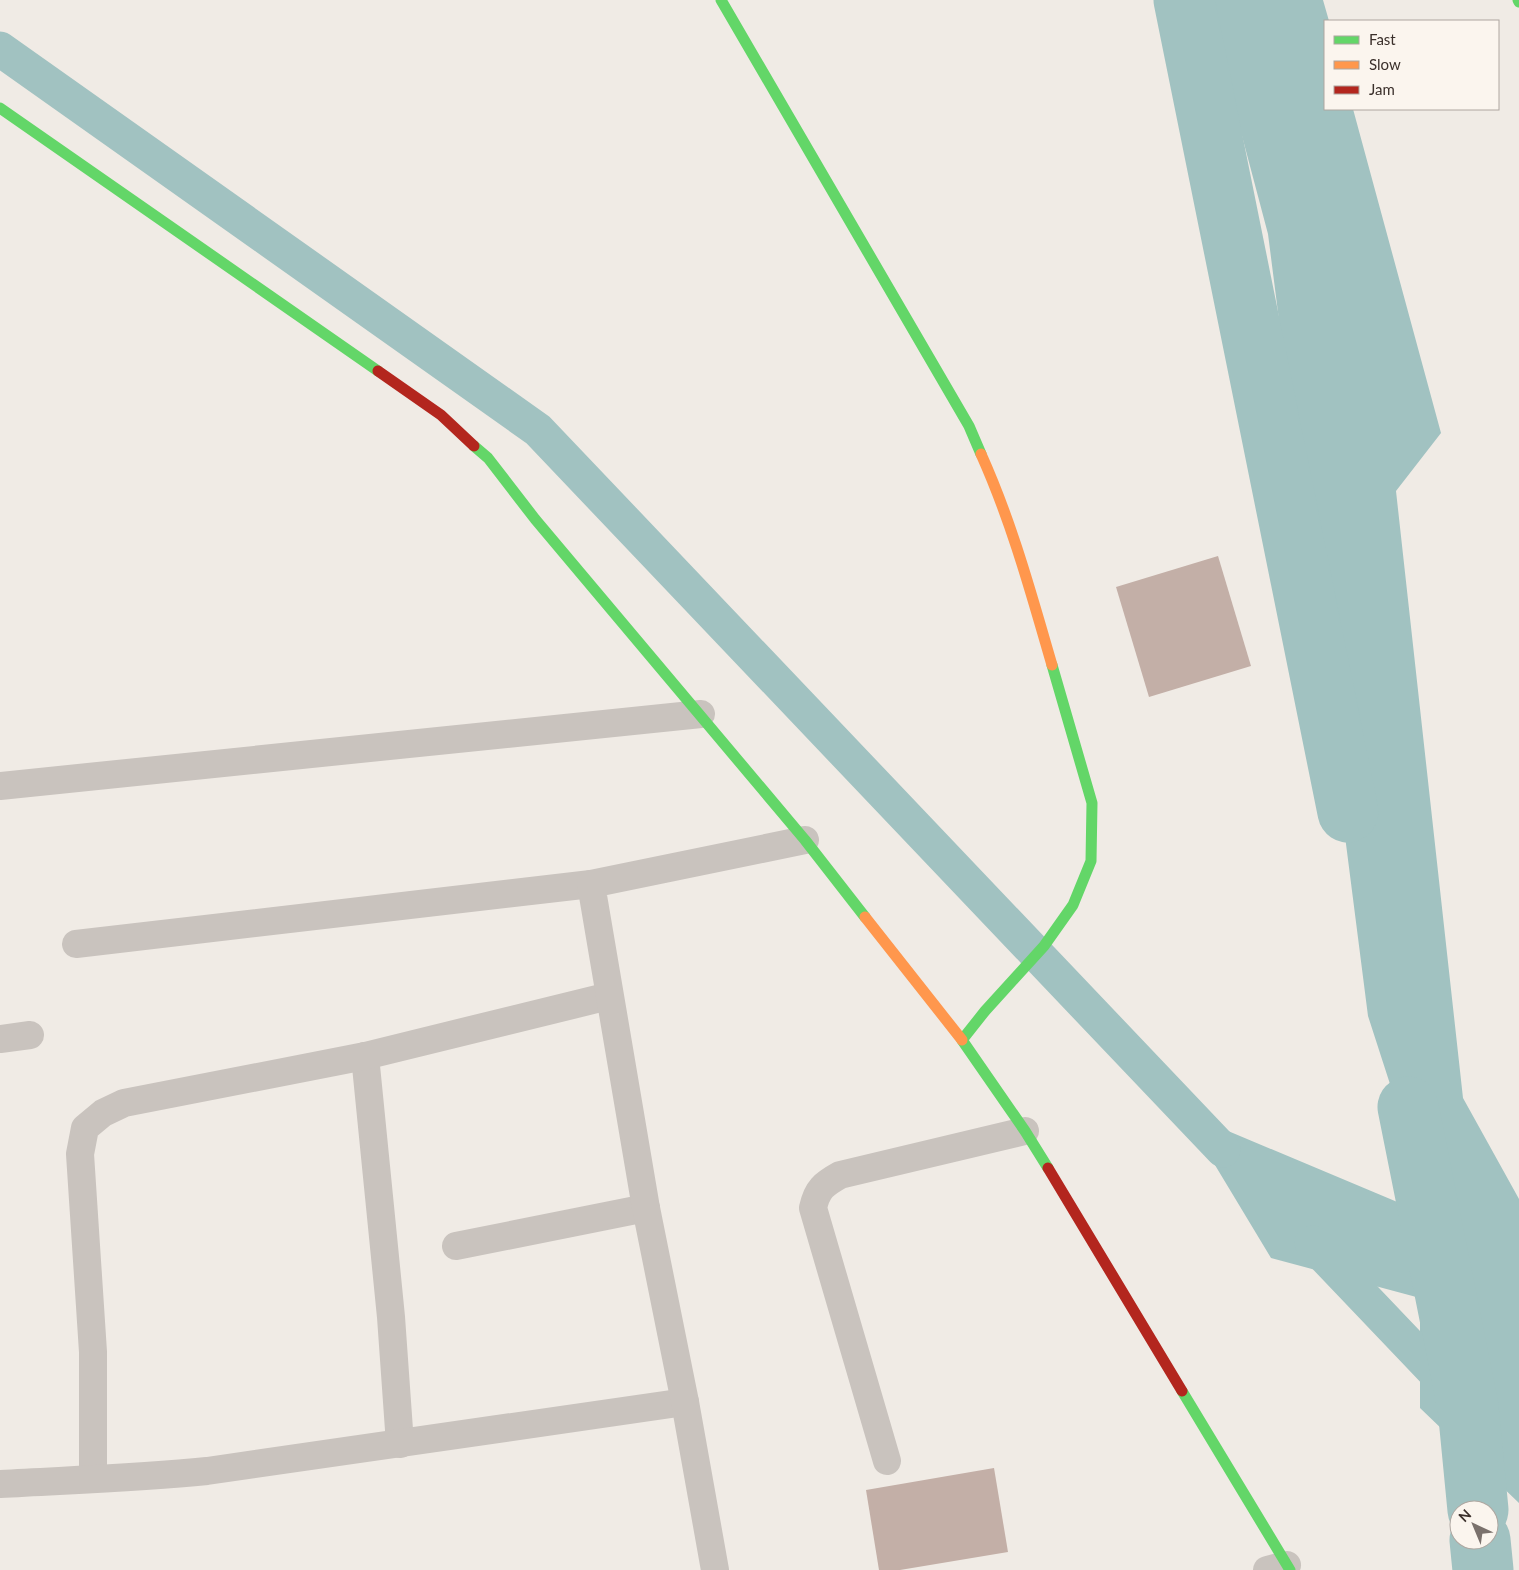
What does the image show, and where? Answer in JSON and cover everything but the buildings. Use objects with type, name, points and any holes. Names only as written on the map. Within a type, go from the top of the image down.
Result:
[{"type":"street","points":[[721,0],[969,426],[1003,504],[1020,554],[1092,803],[1091,861],[1073,905],[1044,946],[985,1011],[962,1040]]},
{"type":"street","points":[[0,108],[441,415],[488,458],[535,519],[805,840],[962,1040],[1025,1132],[1281,1568]]},
{"type":"street","points":[[0,786],[700,714]]},
{"type":"street","points":[[76,944],[592,884],[805,840]]},
{"type":"street","points":[[592,884],[646,1208],[685,1402],[715,1570]]},
{"type":"street","points":[[93,1478],[93,1352],[80,1154],[85,1128],[103,1113],[124,1102],[365,1056],[610,996]]},
{"type":"street","points":[[0,1039],[30,1036]]},
{"type":"street","points":[[365,1056],[391,1316],[400,1444]]},
{"type":"street","points":[[887,1461],[814,1208],[816,1196],[826,1184],[840,1175],[1025,1132]]},
{"type":"street","points":[[456,1246],[646,1208]]},
{"type":"street","points":[[0,1484],[93,1478],[145,1477],[207,1471],[685,1402]]},
{"type":"water","points":[[1206,0],[1323,0],[1329,20],[1324,20],[1324,110],[1353,110],[1441,433],[1396,491],[1463,1098],[1519,1199],[1519,1503],[1420,1408],[1420,1298],[1271,1258],[1183,1112],[1433,1217],[1368,1016],[1268,234]]},
{"type":"waterway","points":[[1184,0],[1348,812]]},
{"type":"waterway","points":[[0,49],[538,430],[1223,1150]]},
{"type":"waterway","points":[[1408,1107],[1468,1407],[1477,1500]]},
{"type":"waterway","points":[[1312,1243],[1454,1392]]},
{"type":"waterway","points":[[1481,1550],[1483,1570]]},
{"type":"traffic: fast","points":[[721,0],[969,426],[981,454]]},
{"type":"traffic: fast","points":[[0,108],[378,371]]},
{"type":"traffic: fast","points":[[474,446],[488,458],[535,519],[805,840],[865,917]]},
{"type":"traffic: fast","points":[[1048,1168],[1025,1131],[962,1040],[985,1011],[1044,946],[1073,905],[1091,861],[1092,803],[1052,665]]},
{"type":"traffic: fast","points":[[1182,1391],[1290,1570]]},
{"type":"traffic: slow","points":[[981,454],[1012,532],[1052,665]]},
{"type":"traffic: slow","points":[[865,917],[962,1040]]},
{"type":"traffic: jam","points":[[378,371],[441,415],[474,446]]},
{"type":"traffic: jam","points":[[1048,1168],[1182,1391]]}]
